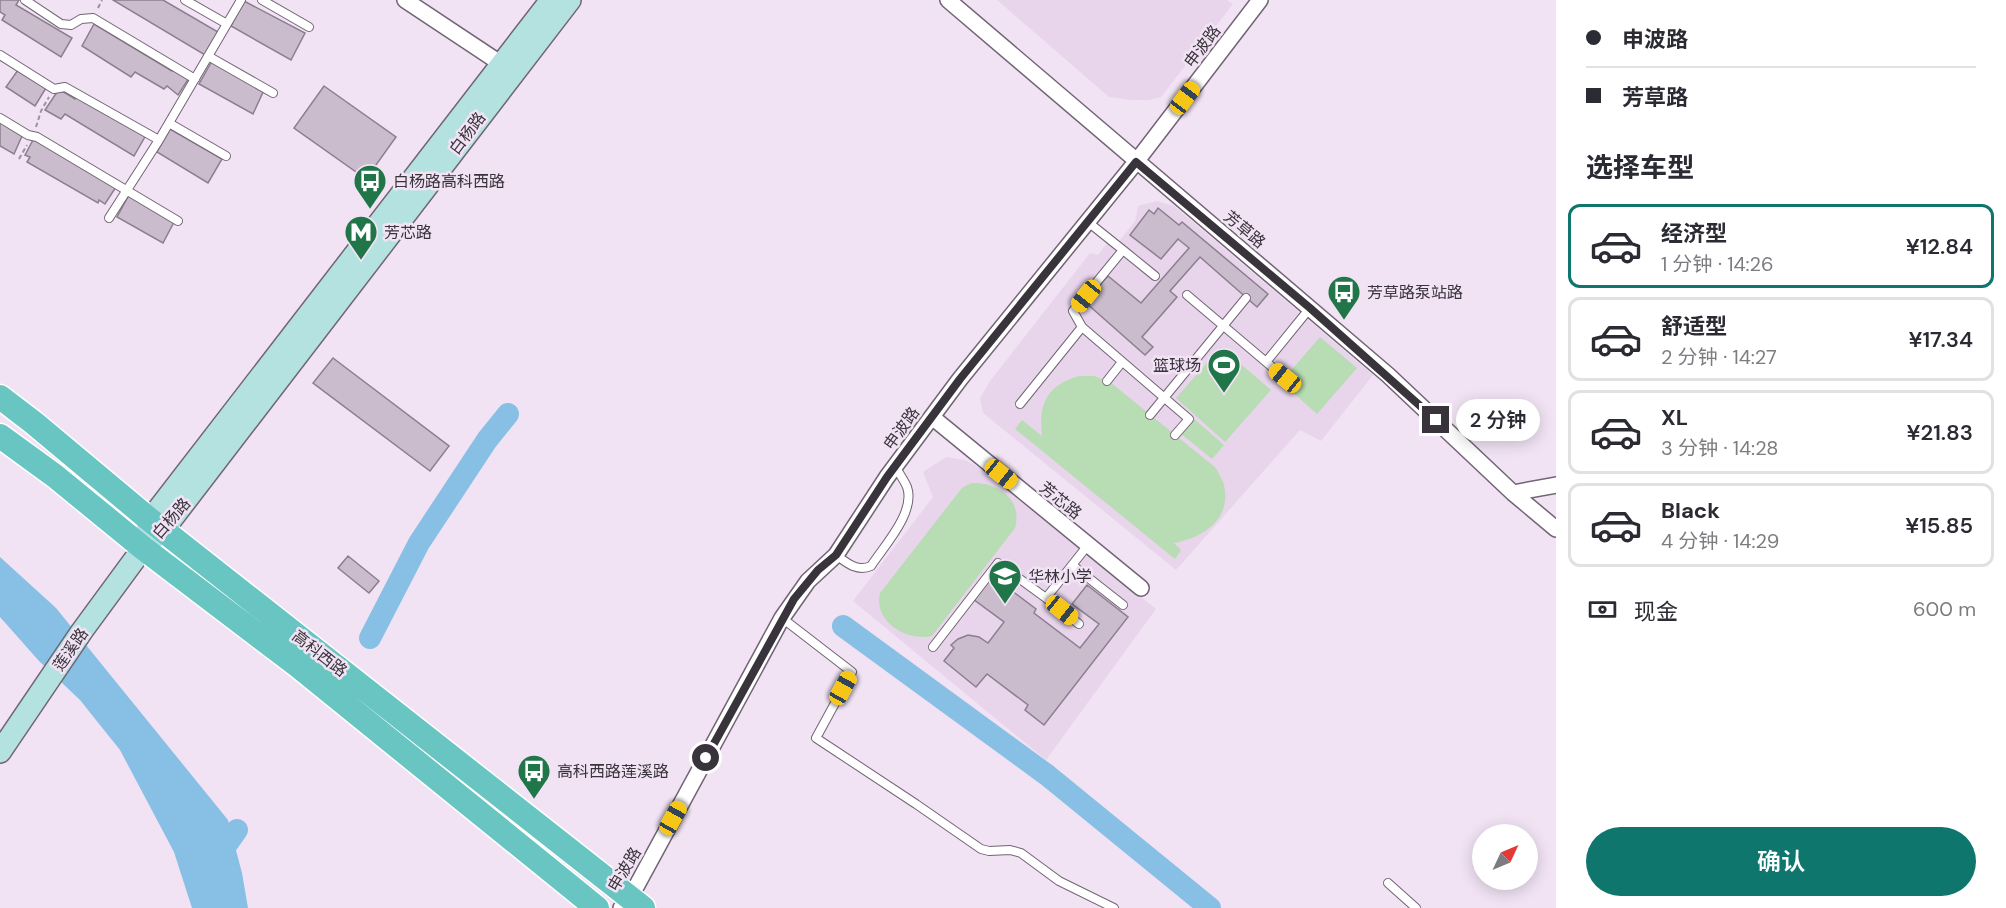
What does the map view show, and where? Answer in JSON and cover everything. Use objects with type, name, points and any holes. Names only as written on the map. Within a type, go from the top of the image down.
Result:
[{"type":"main road","name":"白杨路","points":[[508,68],[551,0]]},
{"type":"main road","name":"白杨路","points":[[143,548],[157,525],[508,68],[570,0]]},
{"type":"main road","name":"高科西路","points":[[0,397],[631,905]]},
{"type":"main road","name":"高科西路","points":[[0,436],[55,476],[143,548],[297,665],[597,908]]},
{"type":"main road","name":"莲溪路","points":[[0,752],[82,631],[143,548]]},
{"type":"street","points":[[405,0],[508,68]]},
{"type":"street","name":"芳草路","points":[[948,0],[1310,308],[1424,408],[1513,493],[1556,529]]},
{"type":"street","name":"申波路","points":[[631,905],[782,618],[808,581],[836,555],[895,467],[932,417],[1136,162],[1260,0]]},
{"type":"street","name":"芳芯路","points":[[932,417],[1141,588]]},
{"type":"street","points":[[1513,493],[1556,485]]},
{"type":"lane","points":[[25,0],[61,24],[71,25],[81,19],[93,18],[195,79]]},
{"type":"lane","points":[[185,0],[227,24]]},
{"type":"lane","points":[[109,218],[159,140],[241,0]]},
{"type":"lane","points":[[262,0],[309,27]]},
{"type":"lane","points":[[0,55],[54,89],[65,87],[159,140]]},
{"type":"lane","points":[[208,56],[273,93]]},
{"type":"lane","points":[[0,118],[127,189],[178,221]]},
{"type":"lane","points":[[169,123],[226,156]]},
{"type":"lane","points":[[1088,222],[1155,276]]},
{"type":"lane","points":[[1123,250],[1073,311],[1082,327],[1189,420],[1175,435]]},
{"type":"lane","points":[[1187,295],[1285,378]]},
{"type":"lane","points":[[1150,414],[1246,298]]},
{"type":"lane","points":[[1266,362],[1310,308]]},
{"type":"lane","points":[[1020,404],[1082,327]]},
{"type":"lane","points":[[1107,381],[1122,362]]},
{"type":"lane","points":[[836,555],[856,568],[864,569],[871,566],[903,518],[908,504],[909,495],[906,486],[895,467]]},
{"type":"lane","points":[[1046,598],[1088,545]]},
{"type":"lane","points":[[933,647],[998,563],[1079,624]]},
{"type":"lane","points":[[1072,565],[1123,605]]},
{"type":"lane","points":[[782,618],[852,672],[816,738],[981,849],[1010,850],[1022,853],[1059,881],[1114,908]]},
{"type":"lane","points":[[1388,883],[1416,908]]},
{"type":"path","points":[[19,159],[54,89]]},
{"type":"shaded area","points":[[997,0],[1227,0],[1233,4],[1161,97],[1131,100],[1109,97]]},
{"type":"shaded area","points":[[1157,201],[1174,206],[1373,375],[1321,441],[1300,430],[1176,570],[983,413],[980,398],[990,381],[1090,253],[1098,255],[1109,240],[1117,244],[1135,221],[1138,206]]},
{"type":"shaded area","name":"华林小学","points":[[946,457],[965,460],[985,471],[1156,609],[1046,760],[853,601],[933,497],[923,472]]},
{"type":"green space","points":[[1320,337],[1357,368],[1317,414],[1281,382]]},
{"type":"green space","name":"篮球场","points":[[1221,347],[1271,390],[1225,442],[1176,398]]},
{"type":"green space","points":[[1079,376],[1094,376],[1110,382],[1216,468],[1223,481],[1224,508],[1219,517],[1213,525],[1195,537],[1174,543],[1181,550],[1175,559],[1015,429],[1022,420],[1042,436],[1042,414],[1047,397],[1059,385]]},
{"type":"green space","points":[[1193,418],[1224,445],[1212,459],[1180,433]]},
{"type":"green space","points":[[971,483],[981,483],[1006,494],[1015,509],[1017,518],[1015,528],[932,636],[912,636],[902,632],[887,620],[882,612],[879,603],[880,593],[962,488]]},
{"type":"water","points":[[0,557],[56,608],[228,820],[242,873],[248,908],[192,908],[174,852],[120,750],[80,700],[39,661],[0,617]]},
{"type":"building","points":[[0,0],[19,0],[16,5],[72,38],[61,57],[2,20],[5,15],[0,12]]},
{"type":"building","points":[[113,0],[163,0],[218,32],[205,55]]},
{"type":"building","points":[[244,1],[305,33],[291,60],[231,26]]},
{"type":"building","points":[[94,24],[172,71],[175,68],[189,78],[178,95],[167,86],[164,89],[135,72],[131,77],[82,46]]},
{"type":"building","points":[[212,61],[264,90],[253,114],[199,84]]},
{"type":"building","points":[[18,70],[46,88],[35,106],[6,87]]},
{"type":"building","points":[[324,86],[396,137],[366,179],[294,128]]},
{"type":"building","points":[[59,89],[75,99],[78,95],[146,135],[134,156],[65,114],[61,119],[45,110]]},
{"type":"building","points":[[0,122],[22,136],[14,154],[0,146]]},
{"type":"building","points":[[170,129],[222,159],[208,183],[157,152]]},
{"type":"building","points":[[34,138],[116,187],[105,204],[99,200],[98,203],[27,162],[30,157],[25,155]]},
{"type":"building","points":[[129,195],[174,222],[163,243],[117,217]]},
{"type":"building","points":[[1158,208],[1179,225],[1182,222],[1268,294],[1257,307],[1200,257],[1170,291],[1177,297],[1142,337],[1153,347],[1145,355],[1085,302],[1108,276],[1141,303],[1189,248],[1178,239],[1161,259],[1130,235],[1149,210],[1154,214]]},
{"type":"building","points":[[333,358],[449,446],[430,471],[313,383]]},
{"type":"building","points":[[348,556],[379,581],[369,593],[338,568]]},
{"type":"building","points":[[991,575],[1036,609],[1034,613],[1080,648],[1099,624],[1072,604],[1087,585],[1128,617],[1044,725],[1025,710],[1028,705],[987,674],[976,687],[944,661],[954,648],[951,645],[958,639],[968,635],[979,637],[988,643],[1004,622],[973,599]]},
{"type":"waterway","points":[[370,638],[419,543],[487,440],[508,414]]},
{"type":"waterway","points":[[843,626],[1047,775],[1210,908]]},
{"type":"waterway","points":[[215,861],[237,830]]},
{"type":"place","name":"白杨路高科西路","points":[[370,210]]},
{"type":"place","name":"芳芯路","points":[[361,261]]},
{"type":"place","name":"芳草路泵站路","points":[[1344,321]]},
{"type":"place","name":"篮球场","points":[[1224,394]]},
{"type":"place","name":"华林小学","points":[[1005,605]]},
{"type":"place","name":"高科西路莲溪路","points":[[534,800]]},
{"type":"route","points":[[706,758],[782,618],[800,590],[836,555],[887,477],[960,379],[1136,162],[1388,375],[1436,420]]}]
